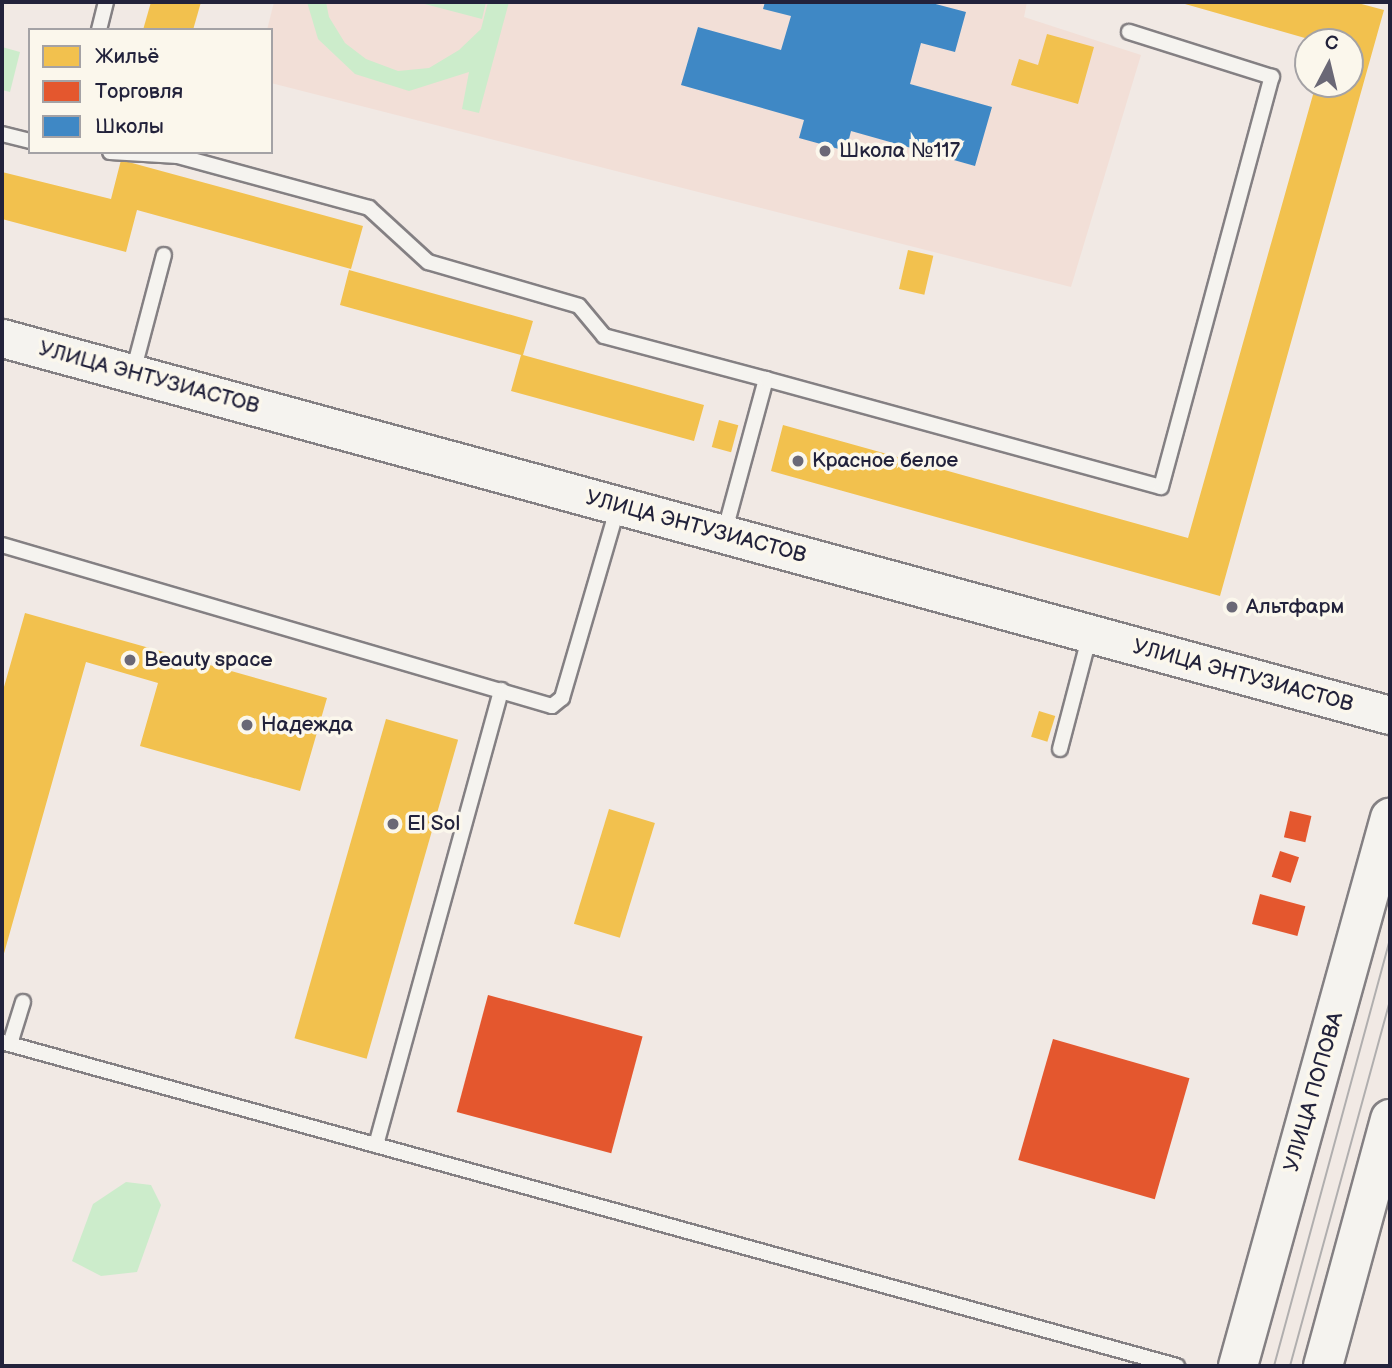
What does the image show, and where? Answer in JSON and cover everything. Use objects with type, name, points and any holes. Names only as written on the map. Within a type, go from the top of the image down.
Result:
[{"type":"main road","name":"УЛИЦА ПОПОВА","points":[[1238,1366],[1390,818]]},
{"type":"main road","points":[[1323,1366],[1385,1161],[1390,1119]]},
{"type":"street","name":"УЛИЦА ЭНТУЗИАСТОВ","points":[[2,338],[1390,715]]},
{"type":"lane","points":[[100,28],[106,2]]},
{"type":"lane","points":[[144,154],[178,156],[369,208],[428,262],[579,306],[604,335],[1161,487],[1272,77],[1129,32]]},
{"type":"lane","points":[[2,134],[28,140]]},
{"type":"lane","points":[[133,373],[164,255]]},
{"type":"lane","points":[[724,535],[766,379]]},
{"type":"lane","points":[[2,545],[552,706],[562,698],[618,506]]},
{"type":"lane","points":[[1060,749],[1090,635]]},
{"type":"lane","points":[[376,1145],[502,691]]},
{"type":"lane","points":[[23,1002],[6,1043],[1177,1366]]},
{"type":"shaded area","name":"Школа №117","points":[[274,2],[1027,2],[1024,17],[1141,55],[1071,287],[273,84],[273,28],[268,28]]},
{"type":"green space","points":[[307,2],[326,2],[329,17],[345,43],[366,59],[398,71],[429,68],[459,50],[481,29],[488,2],[509,2],[479,113],[462,109],[469,72],[409,91],[355,74],[318,39]]},
{"type":"green space","points":[[417,2],[486,2],[482,19]]},
{"type":"green space","points":[[2,47],[20,52],[10,92],[2,90]]},
{"type":"green space","points":[[126,1182],[151,1185],[161,1205],[137,1272],[101,1276],[72,1261],[93,1204]]},
{"type":"building: Жильё","points":[[151,2],[201,2],[194,28],[144,28]]},
{"type":"building: Жильё","points":[[1178,2],[1354,2],[1384,10],[1364,81],[1364,28],[1294,28],[1294,35]]},
{"type":"building: Жильё","points":[[1047,34],[1094,47],[1078,104],[1011,85],[1019,59],[1038,65]]},
{"type":"building: Жильё","points":[[1312,98],[1359,98],[1220,596],[771,471],[783,425],[1188,538]]},
{"type":"building: Жильё","points":[[121,160],[363,226],[351,269],[137,210],[126,252],[2,219],[2,172],[111,199]]},
{"type":"building: Жильё","points":[[908,250],[933,256],[924,295],[899,289]]},
{"type":"building: Жильё","points":[[349,270],[533,321],[523,355],[704,405],[694,441],[511,391],[521,355],[340,305]]},
{"type":"building: Жильё","points":[[719,420],[738,425],[731,452],[712,447]]},
{"type":"building: Жильё","points":[[25,613],[327,698],[300,791],[140,746],[158,683],[86,662],[3,957],[2,694]]},
{"type":"building: Жильё","points":[[1039,711],[1055,716],[1047,742],[1031,737]]},
{"type":"building: Жильё","points":[[386,719],[458,740],[367,1059],[294,1038]]},
{"type":"building: Жильё","points":[[609,809],[655,823],[620,938],[574,924]]},
{"type":"building: Торговля","points":[[1290,811],[1311,816],[1305,842],[1284,837]]},
{"type":"building: Торговля","points":[[1280,851],[1299,857],[1291,883],[1272,877]]},
{"type":"building: Торговля","points":[[1260,894],[1305,906],[1297,936],[1252,924]]},
{"type":"building: Торговля","points":[[488,995],[643,1036],[611,1153],[457,1112]]},
{"type":"building: Торговля","points":[[1053,1039],[1189,1078],[1155,1199],[1018,1160]]},
{"type":"building: Школы","points":[[765,2],[928,2],[966,12],[955,52],[921,43],[910,84],[992,107],[975,166],[851,131],[846,151],[799,138],[804,120],[681,85],[698,27],[781,50],[791,16],[763,9]]},
{"type":"tram line","points":[[1274,1366],[1390,940]]},
{"type":"tram line","points":[[1290,1366],[1390,1000]]},
{"type":"place","name":"Школа №117","points":[[825,151]]},
{"type":"place","name":"Красное белое","points":[[798,461]]},
{"type":"place","name":"Альтфарм","points":[[1232,607]]},
{"type":"place","name":"Beauty space","points":[[130,660]]},
{"type":"place","name":"Надежда","points":[[247,725]]},
{"type":"place","name":"El Sol","points":[[393,824]]}]
